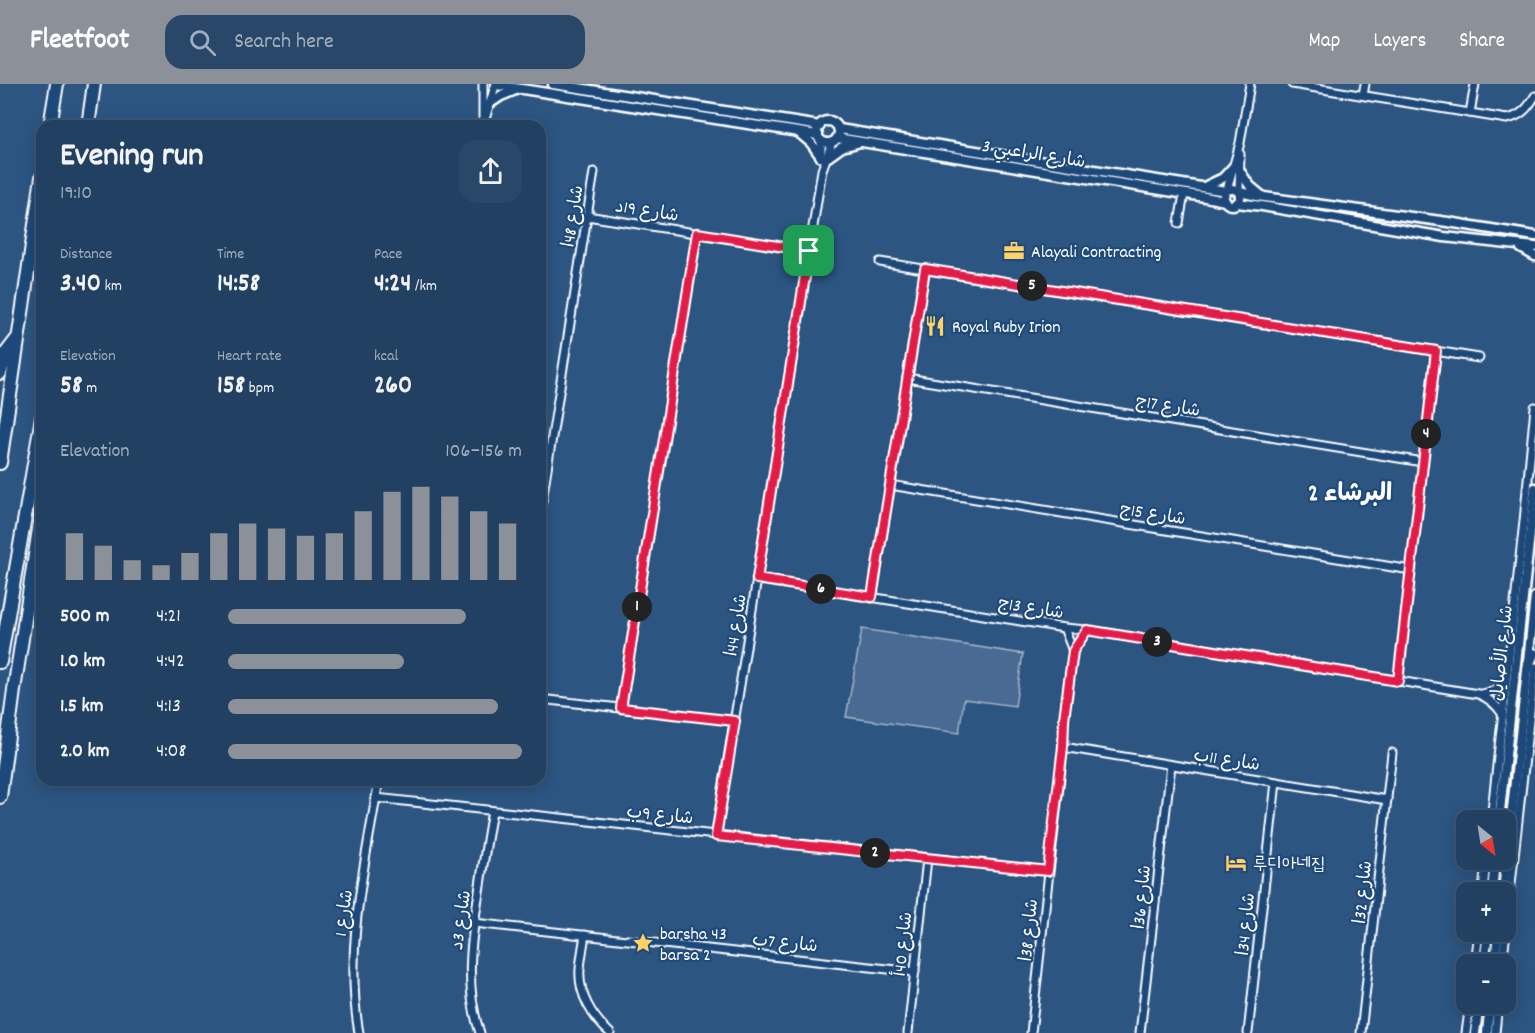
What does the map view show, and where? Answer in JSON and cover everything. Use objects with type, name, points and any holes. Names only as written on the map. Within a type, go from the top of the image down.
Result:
[{"type":"highway","points":[[51,120],[57,84]]},
{"type":"highway","points":[[89,120],[94,84]]},
{"type":"highway","points":[[0,463],[36,217]]},
{"type":"highway","points":[[0,373],[7,352],[18,338]]},
{"type":"highway","points":[[0,662],[36,452]]},
{"type":"highway","points":[[0,796],[36,549]]},
{"type":"street","points":[[483,120],[483,84],[489,87],[496,85],[520,88],[820,134]]},
{"type":"street","points":[[553,84],[820,134],[828,143],[835,140],[839,133],[835,124],[830,122],[825,123],[820,134]]},
{"type":"street","points":[[1238,203],[1240,200],[1237,168],[1250,84]]},
{"type":"street","points":[[1293,84],[1507,118],[1523,112],[1535,96]]},
{"type":"street","points":[[1363,95],[1365,84]]},
{"type":"street","points":[[1470,113],[1475,84]]},
{"type":"street","points":[[484,120],[496,85]]},
{"type":"street","points":[[489,104],[520,88]]},
{"type":"street","name":"شارع الراعبي 3","points":[[838,129],[1226,191]]},
{"type":"street","points":[[797,132],[824,157],[842,147],[859,142]]},
{"type":"street","name":"شارع 44ا","points":[[716,836],[824,157],[820,134]]},
{"type":"street","name":"شارع 44ا","points":[[824,157],[835,140]]},
{"type":"street","name":"شارع الراعبي 3","points":[[835,140],[1225,201]]},
{"type":"street","points":[[1203,187],[1218,181],[1237,168]]},
{"type":"street","points":[[1237,168],[1224,197],[1225,201],[1231,205],[1238,203],[1270,207],[1444,237],[1535,247]]},
{"type":"street","points":[[1237,168],[1250,186],[1265,197]]},
{"type":"street","name":"شارع 48ا","points":[[546,475],[594,172]]},
{"type":"street","points":[[1226,191],[1233,188],[1239,192],[1265,197],[1534,234]]},
{"type":"street","points":[[1179,223],[1184,194]]},
{"type":"street","name":"شارع 19د","points":[[587,216],[809,251]]},
{"type":"street","points":[[621,708],[697,233]]},
{"type":"street","points":[[1509,245],[1535,256]]},
{"type":"street","points":[[880,262],[1479,358]]},
{"type":"street","points":[[872,597],[925,269]]},
{"type":"street","points":[[1398,681],[1436,351]]},
{"type":"street","name":"شارع 17ج","points":[[908,378],[1423,462]]},
{"type":"street","points":[[1492,810],[1507,675],[1528,522],[1535,406]]},
{"type":"street","name":"شارع 15ج","points":[[890,485],[1411,570]]},
{"type":"street","name":"شارع الأصايل","points":[[1500,810],[1528,522],[1535,488]]},
{"type":"street","name":"شارع 13ج","points":[[757,579],[1478,694],[1495,704],[1503,715]]},
{"type":"street","name":"شارع الأصايل","points":[[1504,882],[1535,597]]},
{"type":"street","name":"شارع 38ا","points":[[1064,628],[1073,651]]},
{"type":"street","name":"شارع 38ا","points":[[1031,1033],[1073,651],[1087,630]]},
{"type":"street","points":[[1527,672],[1535,653]]},
{"type":"street","points":[[1511,882],[1535,666]]},
{"type":"street","points":[[1478,694],[1489,693],[1499,688],[1507,675]]},
{"type":"street","points":[[546,700],[735,721]]},
{"type":"street","name":"شارع 11ب","points":[[1063,747],[1386,800]]},
{"type":"street","name":"شارع 32ا","points":[[1361,1033],[1392,753]]},
{"type":"street","name":"شارع 36ا","points":[[1140,1033],[1171,765]]},
{"type":"street","name":"شارع 34ا","points":[[1248,1033],[1276,782]]},
{"type":"street","name":"شارع 1","points":[[358,1033],[353,985],[353,953],[356,920],[378,786]]},
{"type":"street","name":"شارع 9ب","points":[[376,798],[1048,871]]},
{"type":"street","name":"شارع 3د","points":[[480,1033],[473,1004],[470,952],[492,811]]},
{"type":"street","name":"شارع 40أ","points":[[908,1033],[927,859]]},
{"type":"street","name":"شارع 7ب","points":[[474,923],[915,972]]},
{"type":"street","points":[[585,935],[580,970],[582,988],[591,1012],[610,1033]]},
{"type":"street","points":[[1466,1033],[1469,1014]]},
{"type":"street","points":[[1475,1033],[1478,1014]]},
{"type":"street","points":[[1487,1033],[1489,1014]]},
{"type":"street","points":[[1495,1033],[1497,1014]]},
{"type":"shaded area","points":[[862,629],[1023,654],[1015,706],[964,699],[959,733],[846,717]]},
{"type":"place","name":"Alayali Contracting","points":[[1014,251]]},
{"type":"place","name":"Royal Ruby Irion","points":[[935,326]]},
{"type":"place","name":"루디아네집","points":[[1236,863]]},
{"type":"place","name":"barsha 43 barsa 2","points":[[643,943]]},
{"type":"district","name":"البرشاء 2","points":[[1350,492]]},
{"type":"route","points":[[697,233],[809,251],[757,579],[872,597],[925,269],[1436,351],[1398,681],[1087,630],[1073,651],[1048,871],[716,836],[735,721],[621,708],[697,233]]}]
